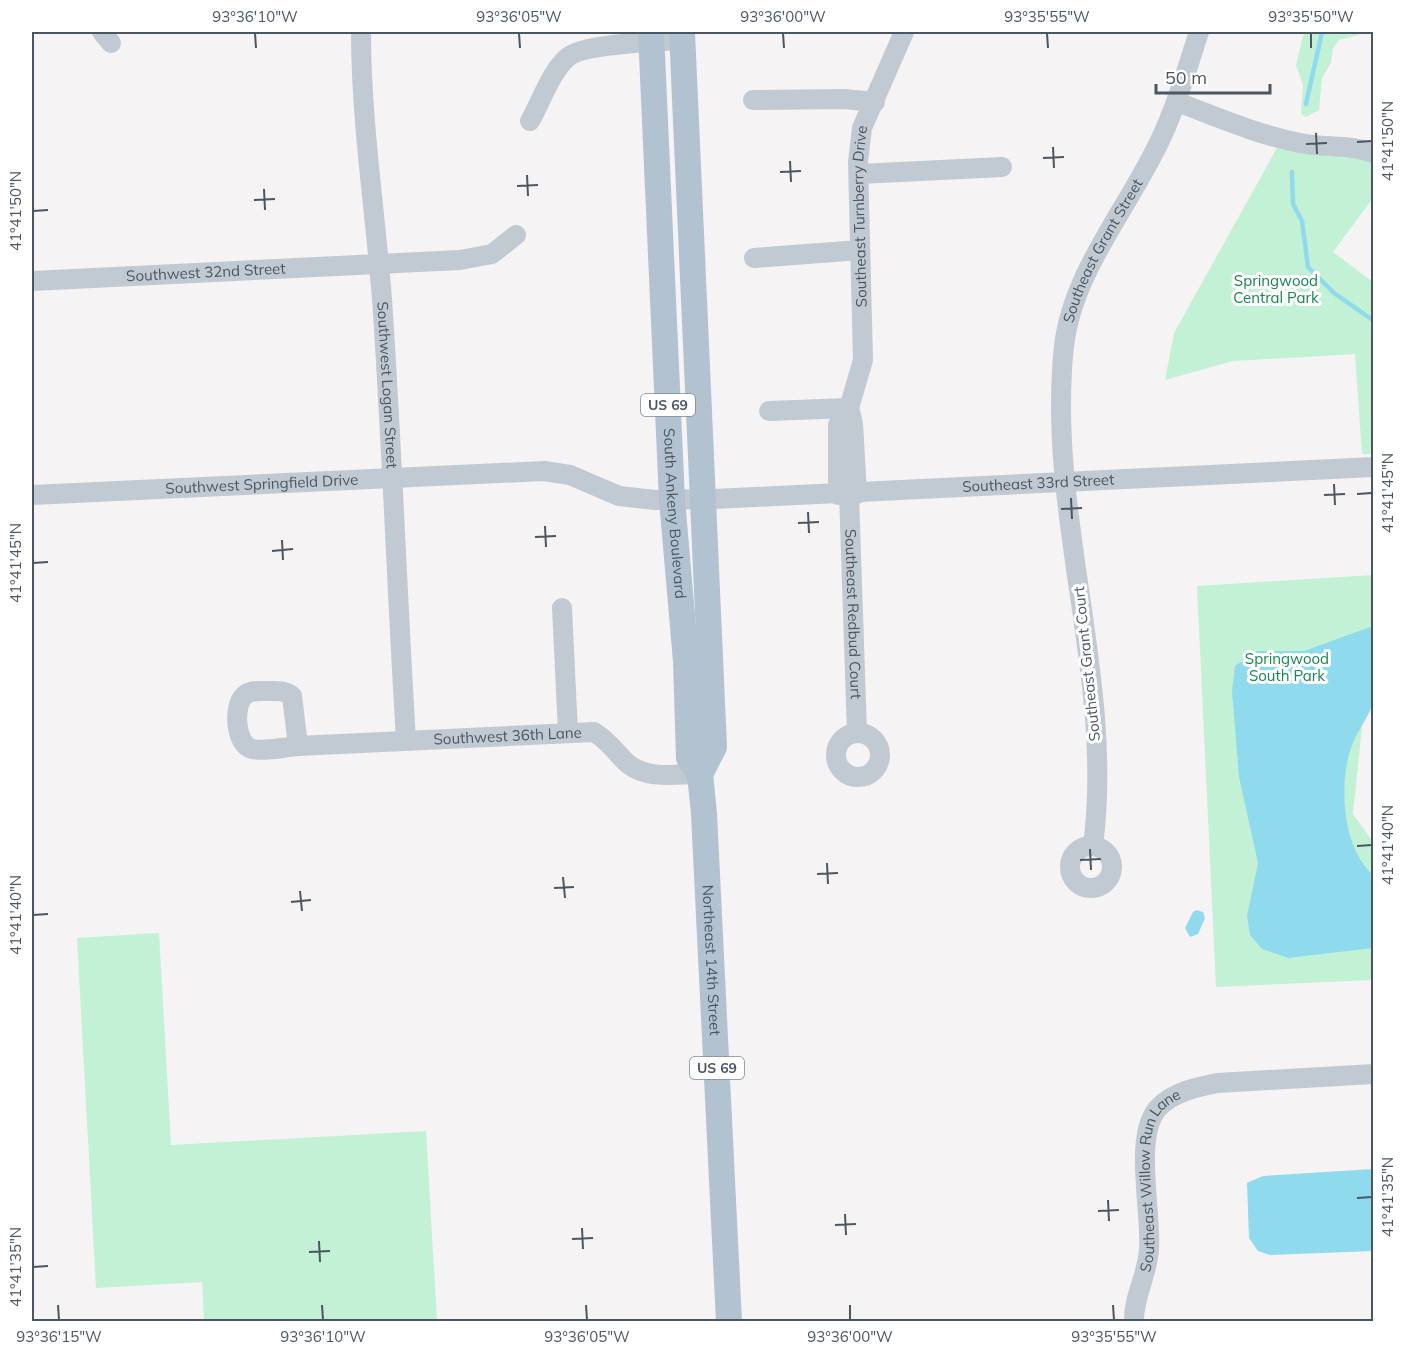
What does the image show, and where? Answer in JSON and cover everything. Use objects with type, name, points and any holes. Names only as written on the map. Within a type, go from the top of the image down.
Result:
[{"type":"main road","name":"South Ankeny Boulevard","points":[[682,36],[714,747],[700,774]]},
{"type":"main road","name":"South Ankeny Boulevard","points":[[651,37],[672,500],[686,661],[689,758],[700,774],[704,814]]},
{"type":"main road","name":"Northeast 14th Street","points":[[704,814],[729,1322]]},
{"type":"street","name":"Southwest Logan Street","points":[[361,32],[363,128],[379,265],[406,740]]},
{"type":"street","name":"Southeast Turnberry Drive","points":[[848,494],[836,434],[841,417],[849,408],[863,360],[859,174],[862,128],[904,32]]},
{"type":"street","name":"Southeast Grant Street","points":[[1065,482],[1061,385],[1065,343],[1072,313],[1098,252],[1150,160],[1177,102],[1199,32]]},
{"type":"street","points":[[530,121],[559,67],[568,56],[584,49],[651,37],[682,36]]},
{"type":"street","points":[[753,100],[844,99],[875,102]]},
{"type":"street","points":[[1177,102],[1282,139],[1302,144],[1348,146],[1374,153]]},
{"type":"street","points":[[859,174],[1002,166]]},
{"type":"street","name":"Southwest 32nd Street","points":[[32,281],[379,265],[481,257],[492,254],[516,235]]},
{"type":"street","points":[[754,258],[860,250]]},
{"type":"street","points":[[769,411],[849,408]]},
{"type":"street","name":"Southeast 33rd Street","points":[[703,499],[848,494],[1374,467]]},
{"type":"street","name":"Southwest Springfield Drive","points":[[32,495],[544,471],[570,475],[619,496],[672,500],[703,499]]},
{"type":"street","name":"Southeast Grant Court","points":[[1065,482],[1096,719],[1099,800],[1093,846]]},
{"type":"street","name":"Southeast Redbud Court","points":[[848,494],[858,733]]},
{"type":"street","points":[[562,608],[568,732]]},
{"type":"street","name":"Southwest 36th Lane","points":[[298,746],[594,732],[607,740],[627,763],[640,771],[654,775],[700,774]]},
{"type":"street","name":"Southeast Willow Run Lane","points":[[1134,1322],[1134,1312],[1145,1276],[1149,1249],[1146,1152],[1149,1125],[1158,1108],[1195,1087],[1217,1083],[1374,1074]]},
{"type":"green space","points":[[1304,32],[1360,32],[1358,35],[1339,40],[1333,48],[1331,63],[1322,78],[1319,110],[1306,117],[1301,114],[1303,85],[1296,65]]},
{"type":"green space","name":"Springwood Central Park","points":[[1277,148],[1338,154],[1373,163],[1373,198],[1333,252],[1373,282],[1373,454],[1362,454],[1355,354],[1233,361],[1165,380],[1174,333]]},
{"type":"green space","name":"Springwood South Park","points":[[1373,575],[1373,705],[1363,717],[1353,814],[1373,842],[1373,980],[1216,987],[1197,586]]},
{"type":"green space","points":[[159,933],[171,1145],[426,1131],[437,1321],[204,1321],[202,1282],[96,1288],[77,938]]},
{"type":"water","points":[[1373,626],[1376,673],[1374,700],[1352,745],[1345,777],[1344,795],[1349,832],[1363,863],[1373,875],[1373,948],[1288,958],[1262,949],[1250,935],[1247,916],[1258,863],[1239,777],[1232,691],[1235,666],[1257,651],[1304,651]]},
{"type":"water","points":[[1197,910],[1203,912],[1205,918],[1198,934],[1190,937],[1185,928],[1193,912]]},
{"type":"water","points":[[1373,1169],[1373,1251],[1270,1255],[1258,1251],[1249,1238],[1247,1183],[1263,1176]]},
{"type":"waterway","points":[[1306,104],[1322,32]]},
{"type":"waterway","points":[[1292,172],[1293,204],[1302,221],[1308,267],[1334,293],[1374,321]]}]
